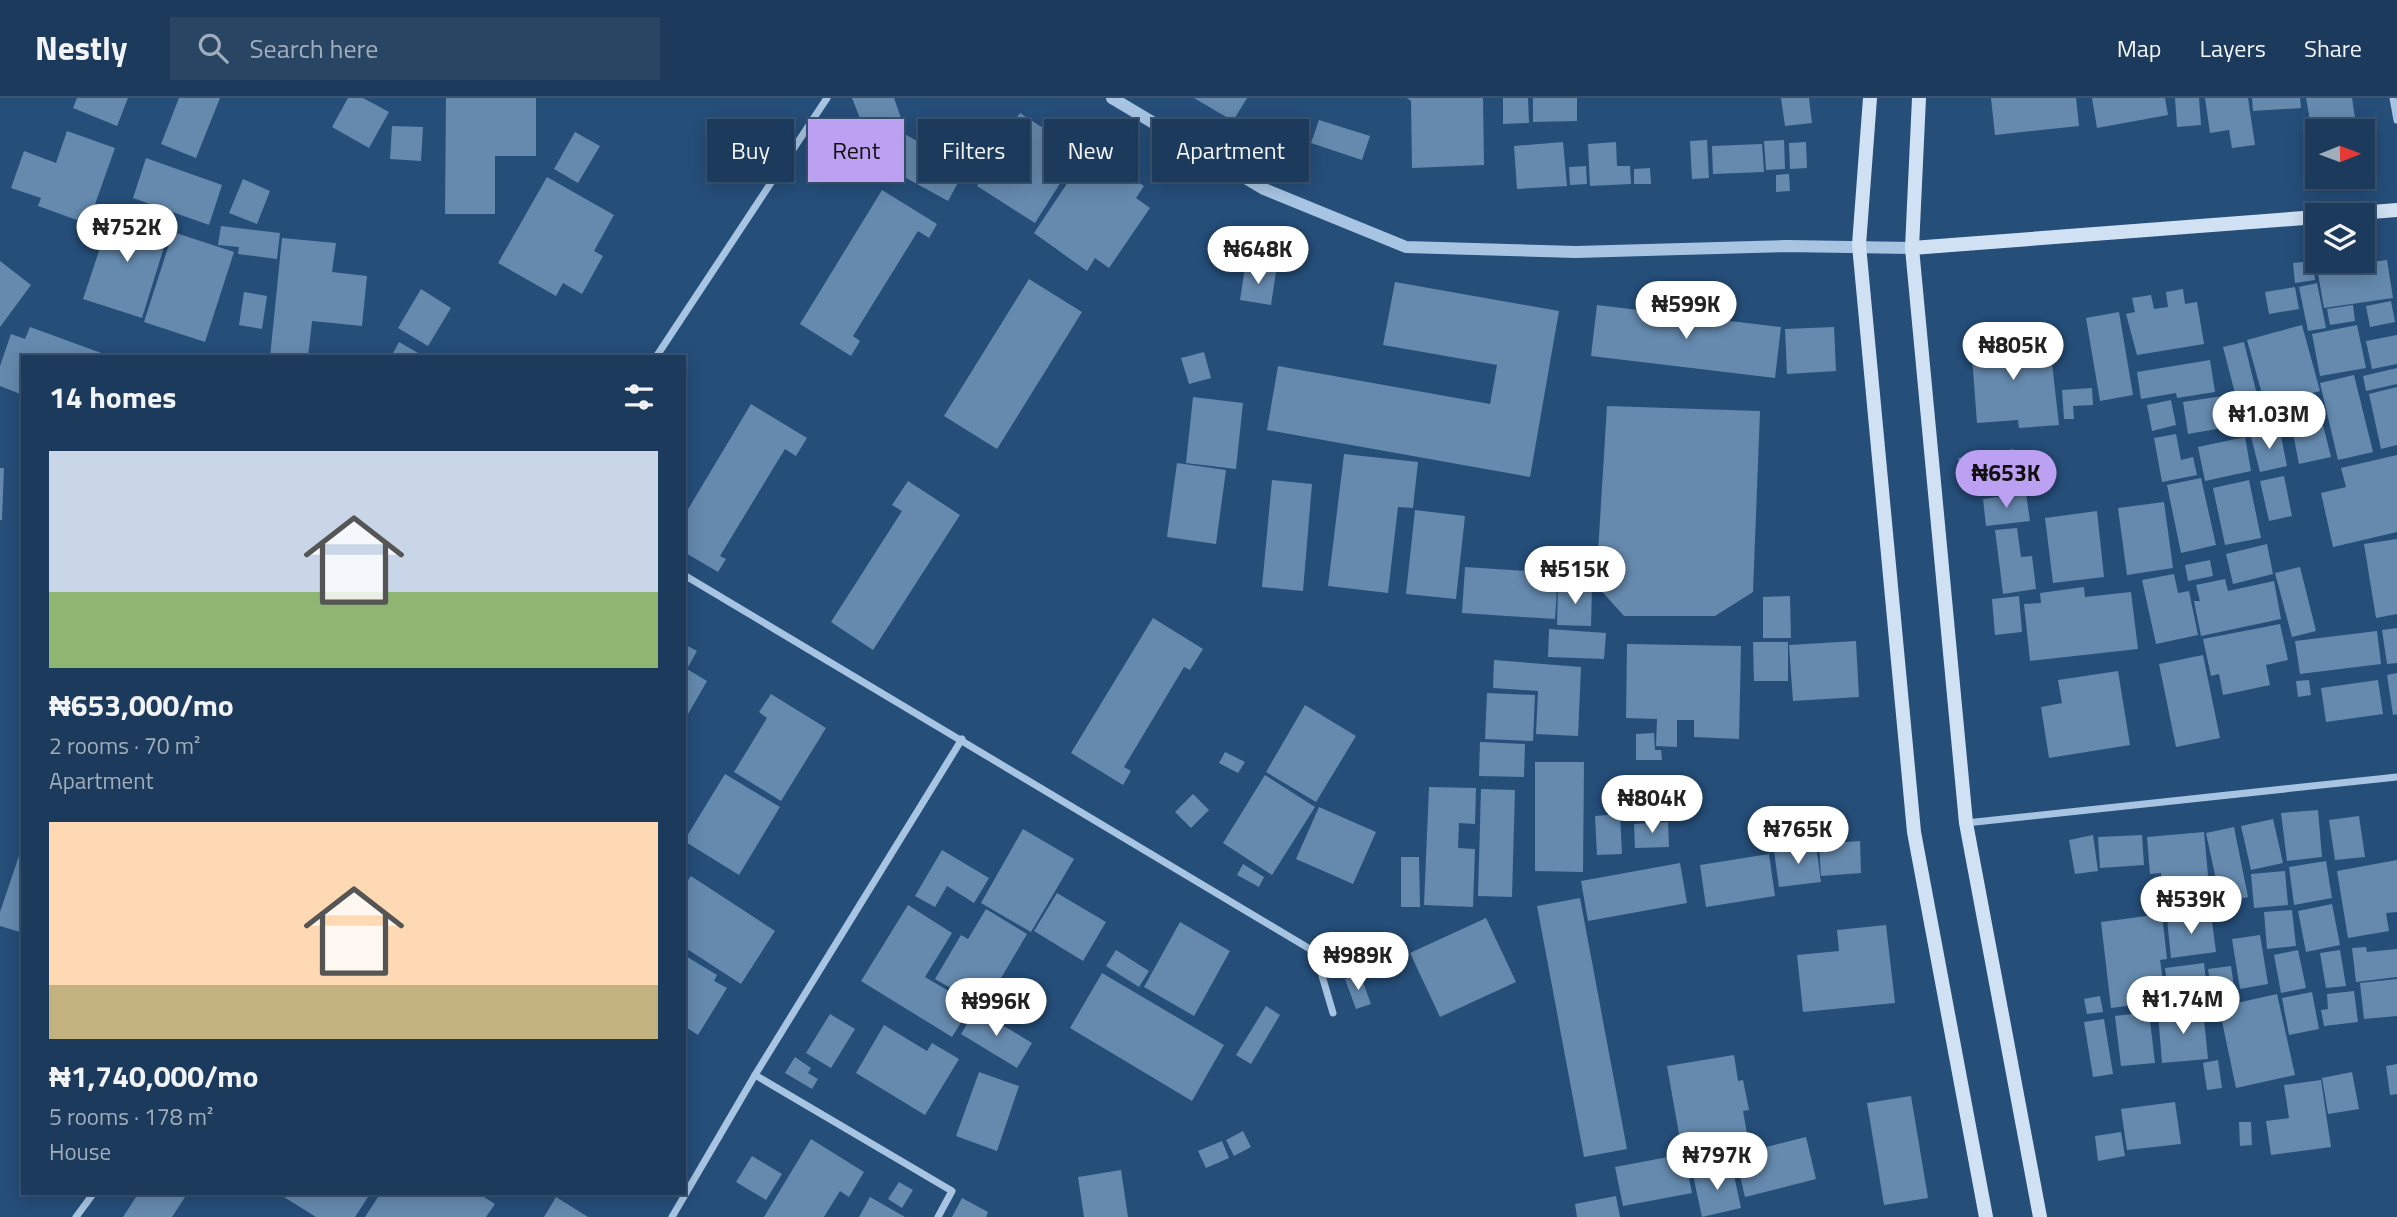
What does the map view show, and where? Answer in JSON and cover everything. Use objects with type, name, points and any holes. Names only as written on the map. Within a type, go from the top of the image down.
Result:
[{"type":"main road","points":[[1870,98],[1859,245],[1914,832],[1986,1217]]},
{"type":"main road","points":[[1919,98],[1912,248],[1966,823],[2040,1217]]},
{"type":"main road","points":[[2375,212],[2397,210]]},
{"type":"main road","points":[[1912,248],[2305,218]]},
{"type":"street","points":[[657,355],[827,98]]},
{"type":"street","points":[[1112,98],[1264,189],[1406,247],[1576,252],[1859,245],[1912,248]]},
{"type":"street","points":[[2393,98],[2397,120]]},
{"type":"street","points":[[686,576],[1315,952],[1333,1013]]},
{"type":"street","points":[[686,1193],[755,1075],[962,739]]},
{"type":"street","points":[[1966,823],[2397,777]]},
{"type":"street","points":[[755,1075],[952,1191],[938,1217]]},
{"type":"street","points":[[76,1217],[92,1195]]},
{"type":"street","points":[[672,1217],[685,1195]]},
{"type":"building","points":[[77,98],[128,98],[117,126],[73,108]]},
{"type":"building","points":[[179,98],[220,98],[196,158],[161,144]]},
{"type":"building","points":[[348,98],[363,98],[389,112],[369,148],[332,127]]},
{"type":"building","points":[[446,98],[536,98],[536,156],[495,156],[495,214],[445,214]]},
{"type":"building","points":[[852,98],[894,98],[901,119],[860,119]]},
{"type":"building","points":[[1194,98],[1247,98],[1234,119],[1230,119]]},
{"type":"building","points":[[1407,98],[1483,98],[1484,165],[1412,168],[1411,101]]},
{"type":"building","points":[[1503,98],[1528,98],[1529,123],[1503,124]]},
{"type":"building","points":[[1533,98],[1577,98],[1577,121],[1533,122]]},
{"type":"building","points":[[1781,98],[1809,98],[1812,123],[1785,126]]},
{"type":"building","points":[[1991,98],[2076,98],[2079,126],[1995,135]]},
{"type":"building","points":[[2092,98],[2165,98],[2168,115],[2097,128]]},
{"type":"building","points":[[2175,98],[2199,98],[2201,125],[2177,127]]},
{"type":"building","points":[[2205,98],[2248,98],[2255,145],[2232,148],[2229,130],[2210,133]]},
{"type":"building","points":[[2252,98],[2300,98],[2301,108],[2253,111]]},
{"type":"building","points":[[2306,98],[2352,98],[2355,118],[2310,119]]},
{"type":"building","points":[[1020,113],[1029,119],[1016,119]]},
{"type":"building","points":[[1030,120],[1044,129],[1044,182],[1061,182],[1035,223],[977,186],[980,182],[1030,182]]},
{"type":"building","points":[[1319,120],[1370,136],[1362,160],[1311,143]]},
{"type":"building","points":[[392,126],[423,127],[421,161],[390,159]]},
{"type":"building","points":[[67,131],[115,148],[88,224],[38,206],[41,198],[11,188],[24,151],[56,163]]},
{"type":"building","points":[[575,132],[600,146],[578,183],[554,169]]},
{"type":"building","points":[[904,133],[917,141],[918,139],[918,182],[958,182],[948,201],[904,177]]},
{"type":"building","points":[[1707,140],[1709,178],[1692,179],[1690,141]]},
{"type":"building","points":[[1784,140],[1785,169],[1766,170],[1764,141]]},
{"type":"building","points":[[1563,142],[1567,186],[1517,189],[1514,146]]},
{"type":"building","points":[[1616,142],[1617,166],[1630,166],[1631,184],[1590,186],[1588,144]]},
{"type":"building","points":[[1806,142],[1807,168],[1790,169],[1789,143]]},
{"type":"building","points":[[1762,144],[1764,172],[1713,174],[1712,146]]},
{"type":"building","points":[[146,158],[222,185],[209,225],[133,198]]},
{"type":"building","points":[[1586,166],[1587,184],[1570,185],[1569,167]]},
{"type":"building","points":[[1650,168],[1651,184],[1634,184],[1634,169]]},
{"type":"building","points":[[1789,174],[1790,191],[1776,192],[1776,175]]},
{"type":"building","points":[[547,177],[614,215],[594,251],[603,256],[582,294],[563,283],[556,296],[498,263]]},
{"type":"building","points":[[243,179],[270,191],[257,224],[229,213]]},
{"type":"building","points":[[1068,182],[1138,182],[1144,186],[1136,198],[1150,208],[1109,268],[1095,258],[1087,271],[1034,233]]},
{"type":"building","points":[[882,190],[937,224],[929,238],[918,231],[853,336],[860,341],[851,356],[800,324]]},
{"type":"building","points":[[113,209],[170,228],[142,318],[83,299]]},
{"type":"building","points":[[221,226],[280,233],[277,259],[238,254],[239,247],[218,245]]},
{"type":"building","points":[[173,232],[234,252],[205,342],[144,322]]},
{"type":"building","points":[[282,238],[336,243],[332,272],[367,276],[362,326],[312,321],[308,355],[270,355]]},
{"type":"building","points":[[2387,260],[2393,298],[2324,308],[2318,273],[2375,273],[2375,262]]},
{"type":"building","points":[[0,261],[31,285],[0,327]]},
{"type":"building","points":[[2305,262],[2305,273],[2314,273],[2315,280],[2295,283],[2293,263]]},
{"type":"building","points":[[1245,267],[1276,272],[1271,305],[1240,300]]},
{"type":"building","points":[[1029,279],[1082,312],[997,449],[944,416]]},
{"type":"building","points":[[1395,282],[1559,311],[1530,477],[1267,430],[1278,366],[1490,404],[1497,365],[1383,345]]},
{"type":"building","points":[[2317,283],[2326,328],[2308,331],[2299,287]]},
{"type":"building","points":[[2295,287],[2299,309],[2269,314],[2265,292]]},
{"type":"building","points":[[421,289],[451,308],[428,346],[398,328]]},
{"type":"building","points":[[2183,289],[2185,304],[2197,302],[2204,344],[2137,355],[2126,314],[2135,312],[2132,298],[2151,295],[2154,309],[2168,307],[2166,292]]},
{"type":"building","points":[[244,292],[267,296],[262,329],[239,325]]},
{"type":"building","points":[[2391,301],[2395,322],[2370,327],[2366,306]]},
{"type":"building","points":[[1597,305],[1781,327],[1775,378],[1591,356]]},
{"type":"building","points":[[2353,305],[2355,321],[2330,325],[2327,309]]},
{"type":"building","points":[[2119,312],[2133,395],[2100,401],[2086,318]]},
{"type":"building","points":[[2302,325],[2320,391],[2312,393],[2316,406],[2269,419],[2247,340]]},
{"type":"building","points":[[2357,325],[2366,368],[2320,376],[2312,334]]},
{"type":"building","points":[[30,327],[104,354],[21,355],[21,394],[0,386],[0,366],[11,334],[25,339]]},
{"type":"building","points":[[1834,327],[1836,371],[1787,374],[1785,329]]},
{"type":"building","points":[[1995,328],[1997,349],[2050,345],[2059,425],[2019,428],[2018,420],[1977,423],[1970,330]]},
{"type":"building","points":[[2397,335],[2397,364],[2372,369],[2366,341]]},
{"type":"building","points":[[399,342],[422,355],[392,355]]},
{"type":"building","points":[[2244,342],[2258,399],[2238,405],[2223,347]]},
{"type":"building","points":[[1204,352],[1211,378],[1189,384],[1181,358]]},
{"type":"building","points":[[2210,360],[2215,392],[2177,398],[2176,393],[2141,399],[2137,372]]},
{"type":"building","points":[[2397,368],[2397,384],[2366,391],[2363,376]]},
{"type":"building","points":[[2354,375],[2373,452],[2338,460],[2320,383]]},
{"type":"building","points":[[2397,387],[2397,445],[2381,449],[2369,394]]},
{"type":"building","points":[[2092,388],[2093,405],[2073,406],[2074,419],[2064,419],[2062,390]]},
{"type":"building","points":[[2223,396],[2228,427],[2188,434],[2183,402]]},
{"type":"building","points":[[1193,397],[1243,403],[1236,469],[1186,463]]},
{"type":"building","points":[[2171,400],[2176,425],[2152,431],[2147,405]]},
{"type":"building","points":[[2258,402],[2262,417],[2244,421],[2240,406]]},
{"type":"building","points":[[751,404],[807,438],[796,456],[785,449],[720,556],[726,559],[718,572],[686,553],[686,513]]},
{"type":"building","points":[[1607,406],[1760,411],[1753,592],[1715,616],[1624,616],[1596,585]]},
{"type":"building","points":[[2322,421],[2331,457],[2299,464],[2292,428]]},
{"type":"building","points":[[2280,431],[2287,466],[2260,472],[2251,437]]},
{"type":"building","points":[[2176,434],[2181,460],[2193,457],[2197,475],[2162,482],[2154,438]]},
{"type":"building","points":[[2245,437],[2251,471],[2205,481],[2198,447]]},
{"type":"building","points":[[2014,449],[2018,473],[1962,481],[1958,458]]},
{"type":"building","points":[[1344,454],[1418,462],[1413,508],[1398,507],[1388,593],[1328,586]]},
{"type":"building","points":[[2397,455],[2397,532],[2333,547],[2321,493],[2346,487],[2341,468]]},
{"type":"building","points":[[1177,463],[1226,470],[1216,544],[1167,537]]},
{"type":"building","points":[[0,468],[4,468],[2,520],[0,520]]},
{"type":"building","points":[[2284,476],[2292,516],[2269,521],[2260,481]]},
{"type":"building","points":[[2201,478],[2216,545],[2181,553],[2167,485]]},
{"type":"building","points":[[1272,480],[1312,484],[1303,591],[1262,587]]},
{"type":"building","points":[[2249,480],[2261,538],[2225,545],[2213,488]]},
{"type":"building","points":[[908,481],[960,515],[873,650],[831,622],[902,511],[892,505]]},
{"type":"building","points":[[2026,493],[2030,521],[1986,526],[1983,499]]},
{"type":"building","points":[[2164,502],[2173,568],[2127,575],[2118,508]]},
{"type":"building","points":[[1415,510],[1465,516],[1456,599],[1406,594]]},
{"type":"building","points":[[2097,511],[2104,577],[2053,583],[2045,518]]},
{"type":"building","points":[[2017,528],[2021,557],[2032,556],[2036,589],[2003,594],[1995,530]]},
{"type":"building","points":[[2397,539],[2397,614],[2376,618],[2364,544]]},
{"type":"building","points":[[2267,544],[2273,574],[2233,584],[2226,554]]},
{"type":"building","points":[[2210,560],[2213,576],[2188,581],[2185,565]]},
{"type":"building","points":[[1465,567],[1558,573],[1555,619],[1462,613]]},
{"type":"building","points":[[2300,567],[2316,631],[2292,637],[2275,573]]},
{"type":"building","points":[[2174,574],[2178,593],[2189,591],[2198,635],[2156,644],[2142,580]]},
{"type":"building","points":[[2225,579],[2228,591],[2274,581],[2281,619],[2201,636],[2194,601],[2200,601],[2196,585]]},
{"type":"building","points":[[1558,586],[1592,587],[1591,626],[1557,625]]},
{"type":"building","points":[[2084,587],[2085,597],[2131,592],[2138,649],[2030,661],[2024,604],[2041,603],[2040,593]]},
{"type":"building","points":[[1790,596],[1791,638],[1763,638],[1763,597]]},
{"type":"building","points":[[2019,596],[2022,632],[1995,635],[1992,599]]},
{"type":"building","points":[[1153,618],[1203,649],[1190,670],[1184,667],[1124,767],[1131,771],[1123,785],[1071,753]]},
{"type":"building","points":[[2280,624],[2288,660],[2266,665],[2270,685],[2223,695],[2219,674],[2211,676],[2203,639]]},
{"type":"building","points":[[2397,628],[2397,663],[2387,664],[2382,630]]},
{"type":"building","points":[[1549,629],[1606,633],[1604,659],[1548,657]]},
{"type":"building","points":[[2377,631],[2381,664],[2300,674],[2295,641]]},
{"type":"building","points":[[1856,641],[1859,697],[1793,701],[1789,645]]},
{"type":"building","points":[[1753,642],[1788,642],[1788,681],[1754,681]]},
{"type":"building","points":[[1627,644],[1741,646],[1739,739],[1694,737],[1694,720],[1677,720],[1677,747],[1656,746],[1657,719],[1626,718]]},
{"type":"building","points":[[686,645],[697,651],[687,669],[707,681],[686,718]]},
{"type":"building","points":[[2203,655],[2220,738],[2176,747],[2159,664]]},
{"type":"building","points":[[1494,660],[1581,667],[1578,736],[1536,734],[1538,691],[1493,688]]},
{"type":"building","points":[[2118,671],[2130,745],[2049,758],[2041,707],[2062,703],[2058,680]]},
{"type":"building","points":[[2397,673],[2397,714],[2393,715],[2387,675]]},
{"type":"building","points":[[2309,680],[2311,695],[2298,697],[2296,681]]},
{"type":"building","points":[[2378,680],[2383,714],[2326,722],[2321,688]]},
{"type":"building","points":[[1487,693],[1535,695],[1533,741],[1485,739]]},
{"type":"building","points":[[771,694],[826,728],[781,801],[734,772],[767,718],[759,712]]},
{"type":"building","points":[[1305,705],[1356,736],[1316,802],[1266,772]]},
{"type":"building","points":[[1654,733],[1655,750],[1661,750],[1662,760],[1636,760],[1636,734]]},
{"type":"building","points":[[1480,742],[1525,744],[1524,777],[1479,776]]},
{"type":"building","points":[[1225,752],[1245,762],[1238,773],[1219,763]]},
{"type":"building","points":[[1535,762],[1584,762],[1583,872],[1535,871]]},
{"type":"building","points":[[725,774],[780,807],[739,875],[686,842],[686,838]]},
{"type":"building","points":[[1265,775],[1315,807],[1272,875],[1223,843]]},
{"type":"building","points":[[1429,787],[1476,788],[1475,824],[1459,823],[1458,848],[1475,849],[1473,907],[1424,905]]},
{"type":"building","points":[[1481,789],[1515,790],[1512,897],[1478,896]]},
{"type":"building","points":[[1193,794],[1209,810],[1191,828],[1175,812]]},
{"type":"building","points":[[1814,806],[1815,842],[1783,843],[1782,807]]},
{"type":"building","points":[[1319,807],[1376,832],[1353,884],[1296,859]]},
{"type":"building","points":[[2318,810],[2322,857],[2287,861],[2281,813]]},
{"type":"building","points":[[1620,814],[1622,854],[1597,855],[1595,816]]},
{"type":"building","points":[[2359,816],[2365,857],[2335,860],[2329,820]]},
{"type":"building","points":[[2273,819],[2283,863],[2251,870],[2241,826]]},
{"type":"building","points":[[1668,822],[1669,847],[1635,848],[1634,824]]},
{"type":"building","points":[[2234,827],[2248,897],[2221,903],[2206,833]]},
{"type":"building","points":[[1023,829],[1074,859],[1031,932],[981,903]]},
{"type":"building","points":[[2204,832],[2210,897],[2163,901],[2161,873],[2150,874],[2147,837]]},
{"type":"building","points":[[2093,835],[2098,871],[2075,874],[2069,840]]},
{"type":"building","points":[[2142,835],[2144,865],[2100,868],[2098,837]]},
{"type":"building","points":[[1860,841],[1861,873],[1821,876],[1819,844]]},
{"type":"building","points":[[1816,845],[1821,882],[1779,887],[1774,851]]},
{"type":"building","points":[[21,850],[21,932],[0,926],[0,912]]},
{"type":"building","points":[[942,850],[989,878],[974,903],[947,886],[935,907],[915,896]]},
{"type":"building","points":[[1769,854],[1775,896],[1706,907],[1700,865]]},
{"type":"building","points":[[1401,857],[1419,857],[1420,907],[1401,907]]},
{"type":"building","points":[[2397,860],[2397,912],[2386,913],[2389,931],[2348,938],[2337,871]]},
{"type":"building","points":[[2326,861],[2332,898],[2294,905],[2289,867]]},
{"type":"building","points":[[1680,863],[1687,903],[1588,921],[1581,881]]},
{"type":"building","points":[[1243,864],[1264,877],[1259,887],[1237,875]]},
{"type":"building","points":[[2285,871],[2288,905],[2254,908],[2251,874]]},
{"type":"building","points":[[691,876],[775,931],[741,984],[686,948],[686,883]]},
{"type":"building","points":[[1057,893],[1106,922],[1083,961],[1034,931]]},
{"type":"building","points":[[1580,898],[1627,1149],[1584,1157],[1537,906]]},
{"type":"building","points":[[2332,904],[2340,945],[2306,952],[2298,911]]},
{"type":"building","points":[[908,905],[952,933],[925,977],[972,1005],[952,1037],[861,981]]},
{"type":"building","points":[[986,909],[1027,934],[984,1007],[935,979],[961,935],[968,939]]},
{"type":"building","points":[[2292,910],[2296,946],[2267,949],[2264,912]]},
{"type":"building","points":[[2211,913],[2216,952],[2171,958],[2167,919]]},
{"type":"building","points":[[2162,914],[2167,959],[2160,960],[2166,1001],[2111,1008],[2101,922]]},
{"type":"building","points":[[1486,918],[1516,982],[1440,1017],[1410,953]]},
{"type":"building","points":[[1180,922],[1230,951],[1194,1016],[1144,987]]},
{"type":"building","points":[[1886,925],[1895,1003],[1803,1012],[1797,955],[1839,951],[1837,930]]},
{"type":"building","points":[[2260,935],[2268,984],[2240,989],[2232,939]]},
{"type":"building","points":[[2366,947],[2367,952],[2397,949],[2397,977],[2356,982],[2352,948]]},
{"type":"building","points":[[1116,950],[1149,971],[1139,987],[1106,966]]},
{"type":"building","points":[[2298,950],[2306,988],[2281,993],[2274,955]]},
{"type":"building","points":[[2340,950],[2346,986],[2326,988],[2320,953]]},
{"type":"building","points":[[686,956],[717,975],[714,981],[727,988],[698,1035],[686,1027]]},
{"type":"building","points":[[2204,963],[2208,998],[2169,1002],[2165,968]]},
{"type":"building","points":[[2231,966],[2236,1000],[2213,1003],[2208,969]]},
{"type":"building","points":[[1102,973],[1224,1045],[1192,1101],[1070,1028]]},
{"type":"building","points":[[1360,974],[1371,1004],[1356,1009],[1345,979]]},
{"type":"building","points":[[2397,979],[2397,1016],[2364,1019],[2360,983]]},
{"type":"building","points":[[2354,991],[2358,1022],[2324,1026],[2321,1010],[2328,1009],[2327,994]]},
{"type":"building","points":[[2312,992],[2319,1029],[2289,1035],[2282,998]]},
{"type":"building","points":[[2277,994],[2295,1075],[2236,1088],[2219,1007]]},
{"type":"building","points":[[2100,996],[2103,1012],[2087,1014],[2084,999]]},
{"type":"building","points":[[1266,1006],[1280,1015],[1251,1064],[1236,1055]]},
{"type":"building","points":[[976,1009],[1032,1043],[1017,1068],[961,1034]]},
{"type":"building","points":[[2203,1009],[2208,1059],[2162,1063],[2158,1013]]},
{"type":"building","points":[[2149,1012],[2155,1063],[2121,1066],[2115,1016]]},
{"type":"building","points":[[830,1014],[855,1029],[831,1068],[806,1053]]},
{"type":"building","points":[[2104,1019],[2113,1074],[2093,1077],[2084,1022]]},
{"type":"building","points":[[884,1025],[927,1051],[932,1043],[959,1059],[925,1115],[856,1073]]},
{"type":"building","points":[[1734,1055],[1738,1081],[1743,1080],[1749,1110],[1743,1111],[1748,1139],[1682,1151],[1667,1066]]},
{"type":"building","points":[[795,1057],[811,1068],[808,1073],[818,1079],[812,1089],[785,1073]]},
{"type":"building","points":[[2218,1060],[2222,1088],[2207,1090],[2203,1063]]},
{"type":"building","points":[[2397,1064],[2397,1094],[2390,1095],[2386,1066]]},
{"type":"building","points":[[979,1072],[1019,1086],[997,1151],[956,1136]]},
{"type":"building","points":[[2352,1072],[2359,1109],[2328,1114],[2322,1078]]},
{"type":"building","points":[[2321,1080],[2331,1147],[2271,1155],[2266,1121],[2289,1118],[2284,1085]]},
{"type":"building","points":[[1911,1096],[1928,1198],[1884,1205],[1867,1103]]},
{"type":"building","points":[[2175,1102],[2181,1144],[2127,1150],[2121,1109]]},
{"type":"building","points":[[2239,1122],[2251,1122],[2252,1145],[2240,1146]]},
{"type":"building","points":[[1243,1131],[1251,1147],[1234,1156],[1226,1140]]},
{"type":"building","points":[[2121,1132],[2125,1156],[2098,1161],[2095,1136]]},
{"type":"building","points":[[1806,1137],[1816,1179],[1745,1197],[1735,1155]]},
{"type":"building","points":[[811,1139],[864,1172],[849,1197],[840,1191],[824,1217],[764,1217]]},
{"type":"building","points":[[1222,1141],[1229,1158],[1206,1168],[1198,1151]]},
{"type":"building","points":[[1684,1154],[1692,1193],[1623,1206],[1615,1167]]},
{"type":"building","points":[[752,1156],[782,1174],[766,1200],[736,1182]]},
{"type":"building","points":[[1732,1166],[1741,1208],[1702,1217],[1693,1175]]},
{"type":"building","points":[[1121,1170],[1128,1217],[1084,1217],[1078,1177]]},
{"type":"building","points":[[899,1182],[913,1190],[902,1208],[888,1199]]},
{"type":"building","points":[[137,1195],[185,1197],[172,1217],[123,1217]]},
{"type":"building","points":[[281,1195],[369,1195],[355,1217],[316,1217]]},
{"type":"building","points":[[379,1195],[481,1195],[495,1204],[486,1217],[365,1217]]},
{"type":"building","points":[[1616,1196],[1620,1217],[1577,1217],[1575,1204]]},
{"type":"building","points":[[556,1197],[588,1217],[544,1217]]},
{"type":"building","points":[[870,1197],[905,1217],[859,1217]]},
{"type":"building","points":[[962,1198],[988,1212],[986,1217],[952,1217]]}]
